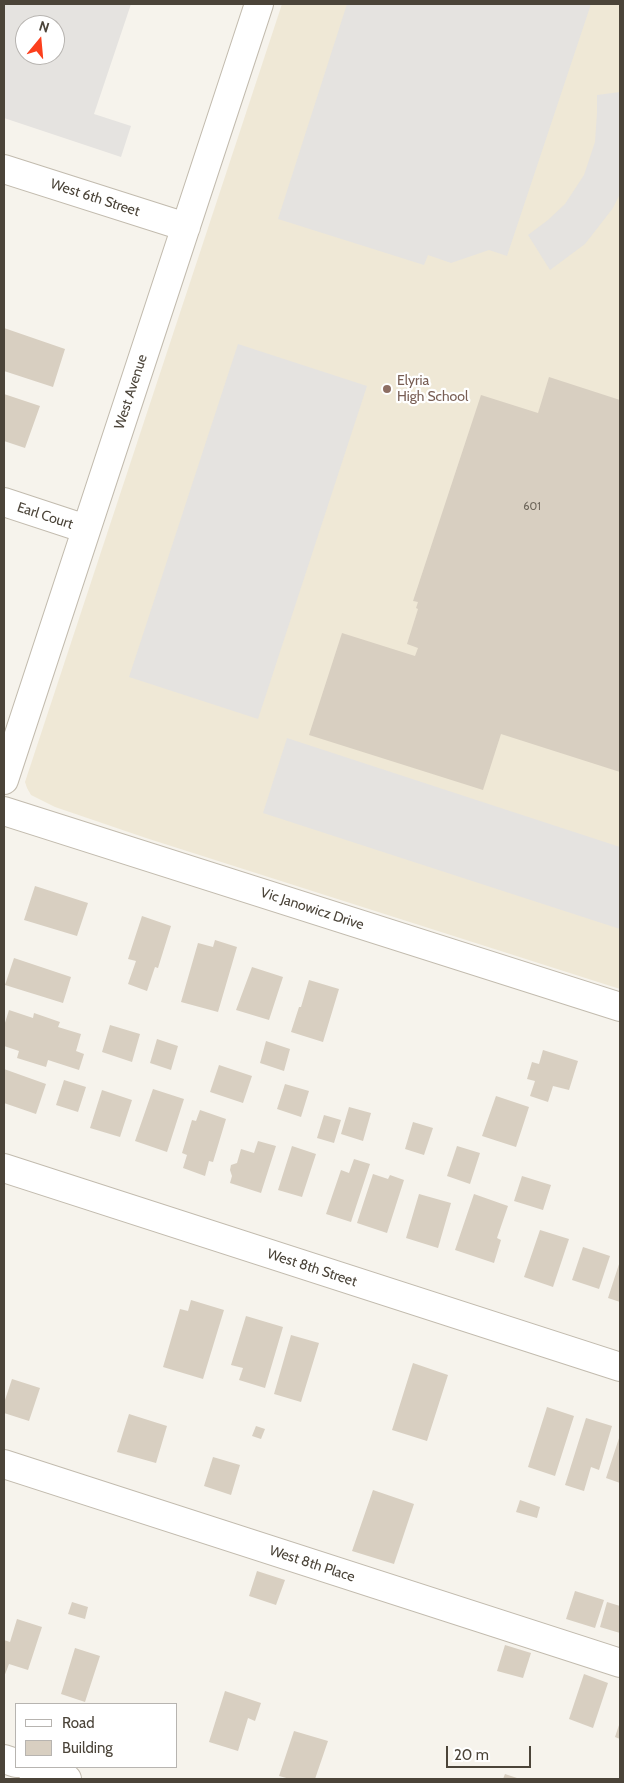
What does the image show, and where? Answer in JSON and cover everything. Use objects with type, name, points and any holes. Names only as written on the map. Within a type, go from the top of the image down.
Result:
[{"type":"street","name":"West Avenue","points":[[4,780],[259,4]]},
{"type":"street","name":"West 6th Street","points":[[4,169],[186,227]]},
{"type":"street","name":"Earl Court","points":[[4,502],[86,529]]},
{"type":"street","name":"Vic Janowicz Drive","points":[[4,810],[620,1007]]},
{"type":"street","name":"West 8th Street","points":[[4,1168],[620,1367]]},
{"type":"street","name":"West 8th Place","points":[[4,1464],[620,1663]]},
{"type":"street","points":[[32,1768],[67,1779]]},
{"type":"shaded area","points":[[4,4],[131,4],[94,114],[131,126],[121,157],[4,118]]},
{"type":"shaded area","name":"Elyria High School","points":[[282,4],[620,4],[620,989],[146,838],[55,807],[31,795],[27,788],[25,782]]},
{"type":"shaded area","points":[[347,4],[591,4],[507,256],[489,250],[451,263],[428,255],[424,265],[278,219]]},
{"type":"shaded area","points":[[620,92],[620,194],[613,208],[585,244],[550,270],[528,235],[565,204],[584,175],[595,142],[597,95]]},
{"type":"shaded area","points":[[238,344],[367,386],[258,719],[129,677]]},
{"type":"shaded area","points":[[287,738],[620,847],[620,929],[263,813]]},
{"type":"building","points":[[4,328],[65,349],[53,387],[4,371]]},
{"type":"building","points":[[549,377],[620,400],[620,772],[501,734],[483,790],[309,735],[342,633],[415,656],[418,648],[407,644],[418,609],[416,608],[418,602],[413,601],[481,395],[538,413]]},
{"type":"building","points":[[4,394],[40,406],[25,448],[4,441]]},
{"type":"building","points":[[35,886],[88,903],[77,936],[24,920]]},
{"type":"building","points":[[142,916],[171,926],[158,968],[155,967],[147,991],[128,984],[136,961],[128,959]]},
{"type":"building","points":[[215,940],[237,947],[218,1012],[181,1002],[198,943],[213,947]]},
{"type":"building","points":[[14,958],[71,977],[63,1003],[5,985]]},
{"type":"building","points":[[252,967],[283,977],[269,1020],[236,1010]]},
{"type":"building","points":[[309,980],[339,989],[323,1042],[291,1032]]},
{"type":"building","points":[[9,1010],[33,1018],[34,1013],[60,1022],[58,1027],[81,1034],[76,1051],[84,1054],[79,1070],[48,1060],[46,1067],[17,1058],[19,1051],[4,1046],[4,1026]]},
{"type":"building","points":[[110,1025],[140,1034],[132,1062],[102,1052]]},
{"type":"building","points":[[157,1039],[178,1046],[171,1070],[150,1063]]},
{"type":"building","points":[[266,1041],[290,1049],[284,1071],[260,1063]]},
{"type":"building","points":[[543,1050],[578,1061],[569,1090],[553,1086],[548,1102],[530,1096],[535,1081],[527,1079],[532,1062],[539,1064]]},
{"type":"building","points":[[219,1065],[252,1076],[243,1103],[210,1092]]},
{"type":"building","points":[[4,1069],[46,1084],[36,1114],[4,1103]]},
{"type":"building","points":[[64,1080],[86,1087],[78,1112],[56,1105]]},
{"type":"building","points":[[285,1084],[309,1091],[301,1117],[277,1109]]},
{"type":"building","points":[[153,1089],[184,1099],[167,1152],[135,1141]]},
{"type":"building","points":[[102,1090],[132,1100],[120,1137],[90,1128]]},
{"type":"building","points":[[496,1096],[529,1107],[516,1147],[482,1136]]},
{"type":"building","points":[[349,1107],[371,1113],[363,1141],[341,1134]]},
{"type":"building","points":[[200,1110],[226,1119],[213,1162],[209,1161],[205,1176],[183,1168],[187,1155],[182,1153],[192,1120],[196,1121]]},
{"type":"building","points":[[324,1115],[341,1120],[334,1143],[317,1138]]},
{"type":"building","points":[[413,1122],[433,1128],[424,1155],[405,1149]]},
{"type":"building","points":[[258,1141],[276,1146],[261,1193],[230,1183],[232,1176],[231,1165],[237,1163],[241,1149],[254,1153]]},
{"type":"building","points":[[292,1146],[316,1154],[302,1197],[278,1190]]},
{"type":"building","points":[[457,1146],[480,1153],[470,1184],[447,1176]]},
{"type":"building","points":[[354,1159],[370,1164],[351,1222],[326,1214],[341,1170],[349,1173]]},
{"type":"building","points":[[373,1174],[388,1179],[390,1175],[404,1180],[387,1233],[357,1223]]},
{"type":"building","points":[[522,1176],[551,1185],[543,1210],[514,1201]]},
{"type":"building","points":[[419,1194],[451,1203],[438,1248],[406,1238]]},
{"type":"building","points":[[474,1194],[508,1206],[497,1238],[501,1240],[494,1263],[455,1250]]},
{"type":"building","points":[[540,1230],[569,1239],[553,1287],[524,1277]]},
{"type":"building","points":[[583,1247],[610,1256],[599,1289],[572,1280]]},
{"type":"building","points":[[620,1261],[620,1302],[608,1298]]},
{"type":"building","points":[[191,1300],[224,1310],[203,1379],[163,1367],[180,1309],[188,1311]]},
{"type":"building","points":[[246,1316],[283,1327],[265,1388],[239,1380],[243,1368],[231,1365]]},
{"type":"building","points":[[291,1335],[319,1343],[301,1402],[274,1394]]},
{"type":"building","points":[[413,1363],[448,1375],[427,1441],[392,1430]]},
{"type":"building","points":[[12,1379],[40,1388],[29,1421],[4,1413],[4,1403]]},
{"type":"building","points":[[547,1407],[574,1416],[555,1476],[528,1467]]},
{"type":"building","points":[[129,1414],[167,1426],[156,1463],[117,1452]]},
{"type":"building","points":[[586,1418],[612,1426],[599,1470],[591,1467],[584,1491],[565,1485]]},
{"type":"building","points":[[256,1426],[265,1429],[261,1439],[252,1436]]},
{"type":"building","points":[[620,1435],[620,1483],[606,1478]]},
{"type":"building","points":[[213,1457],[240,1465],[231,1495],[204,1486]]},
{"type":"building","points":[[373,1490],[414,1504],[394,1564],[352,1551]]},
{"type":"building","points":[[520,1500],[540,1507],[537,1518],[516,1512]]},
{"type":"building","points":[[257,1571],[285,1580],[276,1605],[249,1596]]},
{"type":"building","points":[[575,1591],[604,1600],[595,1628],[566,1619]]},
{"type":"building","points":[[72,1602],[88,1607],[85,1619],[68,1614]]},
{"type":"building","points":[[607,1602],[620,1606],[620,1633],[600,1627]]},
{"type":"building","points":[[17,1619],[42,1627],[28,1670],[9,1664],[4,1677],[4,1640],[10,1642]]},
{"type":"building","points":[[505,1645],[531,1653],[523,1678],[497,1671]]},
{"type":"building","points":[[75,1648],[100,1656],[85,1702],[61,1694]]},
{"type":"building","points":[[584,1674],[608,1683],[593,1728],[569,1719]]},
{"type":"building","points":[[225,1691],[261,1703],[255,1721],[248,1718],[238,1751],[209,1742]]},
{"type":"building","points":[[620,1722],[620,1739],[615,1737]]},
{"type":"building","points":[[294,1731],[328,1741],[315,1779],[290,1779],[279,1776]]},
{"type":"building","points":[[505,1774],[520,1779],[503,1779]]},
{"type":"place","name":"Elyria High School","points":[[387,389]]}]
